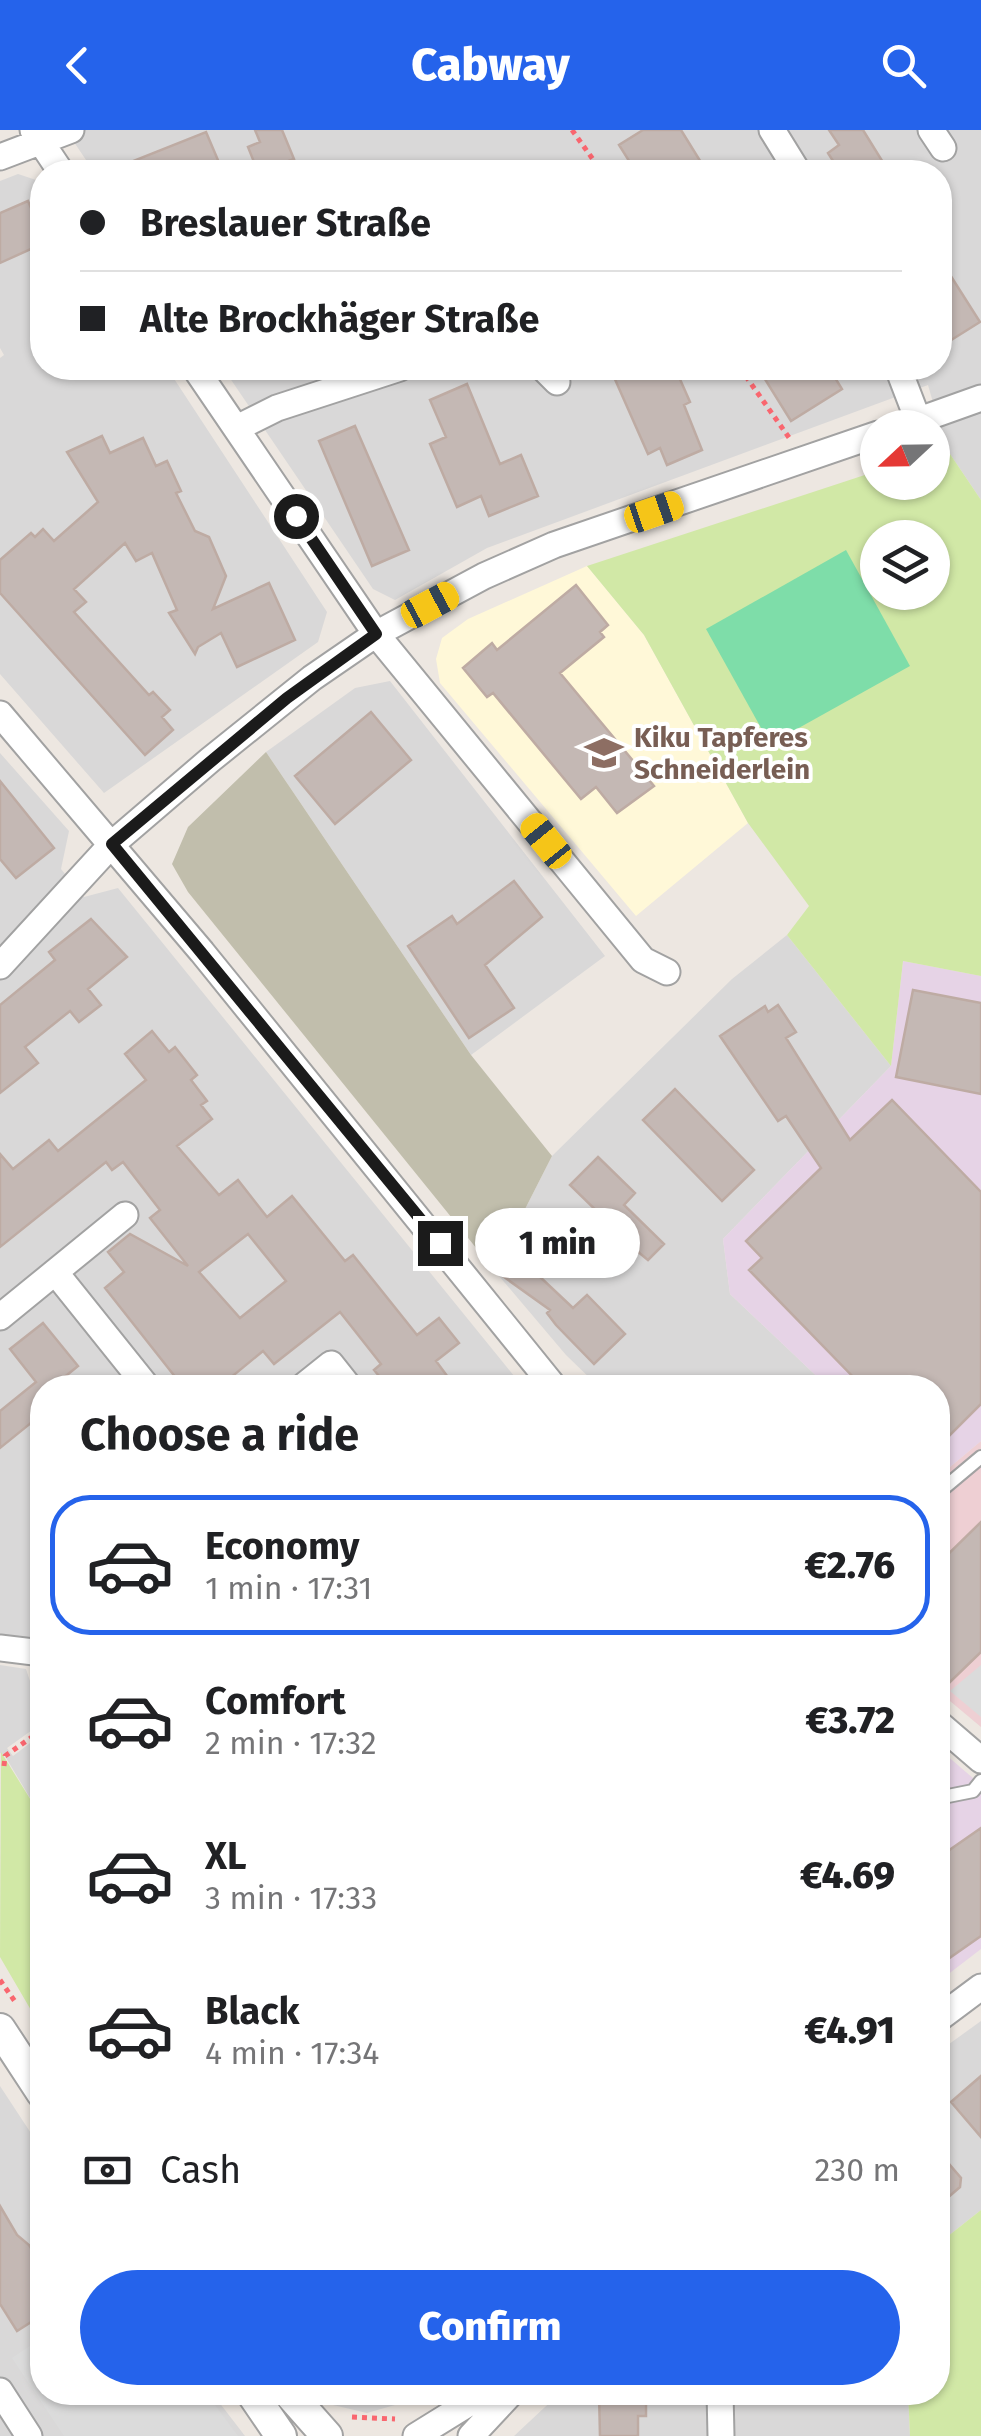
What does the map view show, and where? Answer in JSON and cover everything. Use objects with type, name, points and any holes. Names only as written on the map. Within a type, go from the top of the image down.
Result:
[{"type":"street","points":[[0,157],[37,136],[71,130]]},
{"type":"street","points":[[772,130],[791,160]]},
{"type":"street","points":[[37,136],[53,160]]},
{"type":"street","points":[[203,380],[376,634],[643,960],[667,972]]},
{"type":"street","points":[[236,428],[277,408],[363,380]]},
{"type":"street","points":[[900,380],[905,410]]},
{"type":"street","points":[[947,410],[981,398]]},
{"type":"street","points":[[0,966],[112,844],[240,736],[376,634],[484,576],[554,545],[860,440]]},
{"type":"street","points":[[0,714],[112,844],[544,1375]]},
{"type":"street","points":[[0,1317],[125,1216]]},
{"type":"street","points":[[55,1272],[138,1375]]},
{"type":"street","points":[[317,1375],[331,1364],[340,1375]]},
{"type":"street","points":[[0,1648],[30,1652]]},
{"type":"street","points":[[950,1733],[981,1760]]},
{"type":"street","points":[[950,2010],[981,1987]]},
{"type":"street","points":[[0,2029],[30,2075]]},
{"type":"street","points":[[0,2391],[29,2436]]},
{"type":"street","points":[[260,2405],[280,2436]]},
{"type":"street","points":[[307,2405],[335,2425]]},
{"type":"street","points":[[411,2427],[459,2405]]},
{"type":"street","points":[[471,2436],[500,2405]]},
{"type":"street","points":[[720,2405],[720,2436]]},
{"type":"lane","points":[[950,1484],[981,1457]]},
{"type":"lane","points":[[950,1796],[973,1791],[981,1781]]},
{"type":"path","points":[[572,130],[593,160]]},
{"type":"path","points":[[748,380],[803,461]]},
{"type":"path","points":[[4,1766],[5,1756],[30,1738]]},
{"type":"path","points":[[335,2425],[381,2420],[411,2427]]},
{"type":"shaded area","points":[[66,130],[981,130],[981,500],[950,454],[950,410],[935,410],[928,385],[487,548],[395,600],[373,589],[231,380],[952,380],[952,160],[86,160]]},
{"type":"shaded area","points":[[18,174],[30,178],[30,380],[175,380],[327,612],[318,642],[104,793],[0,674],[0,358],[4,355],[0,348],[0,181]]},
{"type":"shaded area","name":"Kiku Tapferes Schneiderlein","points":[[587,566],[644,635],[748,823],[636,916],[440,683],[436,659],[442,638],[468,619]]},
{"type":"shaded area","points":[[390,681],[605,956],[471,1055],[266,752],[355,688]]},
{"type":"shaded area","points":[[266,752],[471,1055],[552,1156],[494,1270],[188,892],[172,864],[188,827]]},
{"type":"shaded area","points":[[0,753],[69,831],[61,869],[84,897],[118,888],[513,1375],[30,1375],[30,1640],[0,1636]]},
{"type":"shaded area","points":[[787,935],[891,1066],[723,1239],[730,1294],[815,1375],[587,1375],[494,1270],[552,1156],[732,979]]},
{"type":"shaded area","points":[[903,961],[981,976],[981,1441],[950,1467],[950,1375],[815,1375],[730,1294],[723,1239],[891,1066]]},
{"type":"shaded area","points":[[981,1441],[981,1727],[950,1701],[950,1467]]},
{"type":"shaded area","points":[[0,1665],[26,1669],[30,1681],[30,1732],[7,1748],[13,1756],[30,1743],[30,1798],[0,1753]]},
{"type":"shaded area","points":[[981,1665],[981,1717],[950,1691]]},
{"type":"shaded area","points":[[950,1758],[981,1785],[981,1949],[950,1973]]},
{"type":"shaded area","points":[[981,2021],[981,2210],[950,2235],[950,2043]]},
{"type":"shaded area","points":[[0,2086],[30,2132],[30,2405],[221,2405],[245,2436],[0,2436]]},
{"type":"shaded area","points":[[30,2346],[30,2385],[12,2358]]},
{"type":"shaded area","points":[[43,2405],[215,2405],[238,2436],[64,2436]]},
{"type":"shaded area","points":[[333,2405],[395,2405],[367,2413]]},
{"type":"shaded area","points":[[547,2405],[909,2405],[910,2436],[514,2436]]},
{"type":"green space","points":[[950,454],[981,500],[981,976],[903,961],[891,1066],[787,935],[809,906],[748,823],[644,635],[587,566],[860,477],[860,500],[950,500]]},
{"type":"green space","points":[[846,550],[860,575],[860,610],[879,610],[910,666],[770,744],[706,629]]},
{"type":"green space","points":[[1,1752],[30,1799],[30,2008],[0,1957]]},
{"type":"green space","points":[[981,2210],[981,2436],[910,2436],[909,2405],[950,2405],[950,2235]]},
{"type":"building","points":[[255,130],[282,130],[294,159],[253,160],[248,147],[260,142]]},
{"type":"building","points":[[643,130],[681,130],[700,160],[628,160],[619,145]]},
{"type":"building","points":[[829,130],[863,130],[882,160],[832,160],[828,153],[839,145]]},
{"type":"building","points":[[206,132],[218,160],[136,160]]},
{"type":"building","points":[[28,201],[30,206],[30,249],[0,263],[0,213]]},
{"type":"building","points":[[952,278],[980,322],[952,340]]},
{"type":"building","points":[[615,380],[680,380],[690,402],[684,405],[702,450],[667,465],[660,448],[648,454]]},
{"type":"building","points":[[765,380],[836,380],[842,389],[791,421]]},
{"type":"building","points":[[467,384],[500,464],[521,455],[538,496],[489,516],[481,496],[457,507],[430,444],[446,437],[430,400]]},
{"type":"building","points":[[355,426],[409,550],[372,566],[319,441]]},
{"type":"building","points":[[102,436],[110,453],[143,438],[156,466],[167,461],[181,491],[176,493],[195,531],[209,537],[226,576],[213,609],[269,583],[295,640],[237,667],[221,633],[198,647],[195,654],[169,613],[177,610],[152,553],[136,561],[125,543],[74,589],[86,602],[74,612],[149,695],[153,692],[170,710],[162,717],[173,730],[145,755],[0,593],[0,560],[31,533],[35,537],[43,529],[54,541],[98,502],[67,452]]},
{"type":"building","points":[[576,585],[608,625],[600,632],[604,637],[560,673],[654,786],[617,813],[596,787],[581,799],[493,693],[487,697],[463,668],[492,643],[497,650]]},
{"type":"building","points":[[371,712],[411,760],[335,824],[295,776]]},
{"type":"building","points":[[0,781],[54,848],[16,878],[0,859]]},
{"type":"building","points":[[514,881],[542,917],[485,965],[514,1008],[469,1038],[408,946],[452,916],[457,924]]},
{"type":"building","points":[[91,919],[127,957],[88,989],[101,1005],[79,1022],[70,1011],[25,1047],[38,1063],[0,1093],[0,1005],[55,960],[49,952]]},
{"type":"building","points":[[913,990],[981,1003],[981,1094],[896,1077]]},
{"type":"building","points":[[778,1005],[796,1032],[786,1038],[850,1140],[892,1100],[981,1192],[981,1404],[950,1435],[950,1375],[851,1375],[749,1270],[762,1258],[746,1241],[821,1168],[786,1116],[778,1121],[720,1036],[765,1006],[768,1012]]},
{"type":"building","points":[[152,1031],[169,1052],[175,1047],[197,1075],[191,1080],[207,1101],[201,1105],[212,1119],[177,1146],[219,1195],[238,1180],[267,1217],[292,1196],[345,1261],[353,1255],[417,1335],[439,1318],[459,1343],[436,1361],[446,1375],[378,1375],[374,1370],[381,1364],[340,1312],[274,1364],[263,1351],[234,1375],[174,1375],[105,1288],[124,1272],[108,1252],[130,1234],[188,1266],[150,1218],[160,1210],[123,1162],[112,1170],[106,1162],[0,1247],[0,1154],[13,1169],[49,1140],[58,1151],[146,1080],[125,1054]],"holes":[[[248,1234],[286,1281],[240,1318],[199,1272]]]},
{"type":"building","points":[[675,1089],[754,1170],[722,1201],[643,1120]]},
{"type":"building","points":[[598,1157],[635,1193],[624,1205],[664,1244],[648,1260],[603,1223],[606,1220],[570,1185]]},
{"type":"building","points":[[514,1241],[547,1264],[539,1276],[573,1308],[587,1295],[625,1334],[594,1364],[556,1325],[547,1313],[550,1310],[497,1272]]},
{"type":"building","points":[[43,1323],[78,1366],[67,1375],[30,1375],[10,1349]]},
{"type":"building","points":[[30,1387],[30,1424],[0,1448],[0,1411]]},
{"type":"building","points":[[981,1522],[981,1652],[950,1682],[950,1552]]},
{"type":"building","points":[[981,1828],[981,1936],[950,1958],[950,1850]]},
{"type":"building","points":[[981,2076],[981,2137],[951,2102]]},
{"type":"building","points":[[950,2165],[961,2178],[960,2187],[950,2196]]},
{"type":"building","points":[[0,2206],[17,2235],[30,2247],[30,2323],[17,2331],[0,2304]]},
{"type":"building","points":[[599,2405],[646,2405],[646,2416],[638,2416],[638,2436],[600,2436]]},
{"type":"place","name":"Kiku Tapferes Schneiderlein","points":[[604,753]]},
{"type":"route","points":[[296,516],[376,634],[312,678],[112,844],[440,1243]]}]
